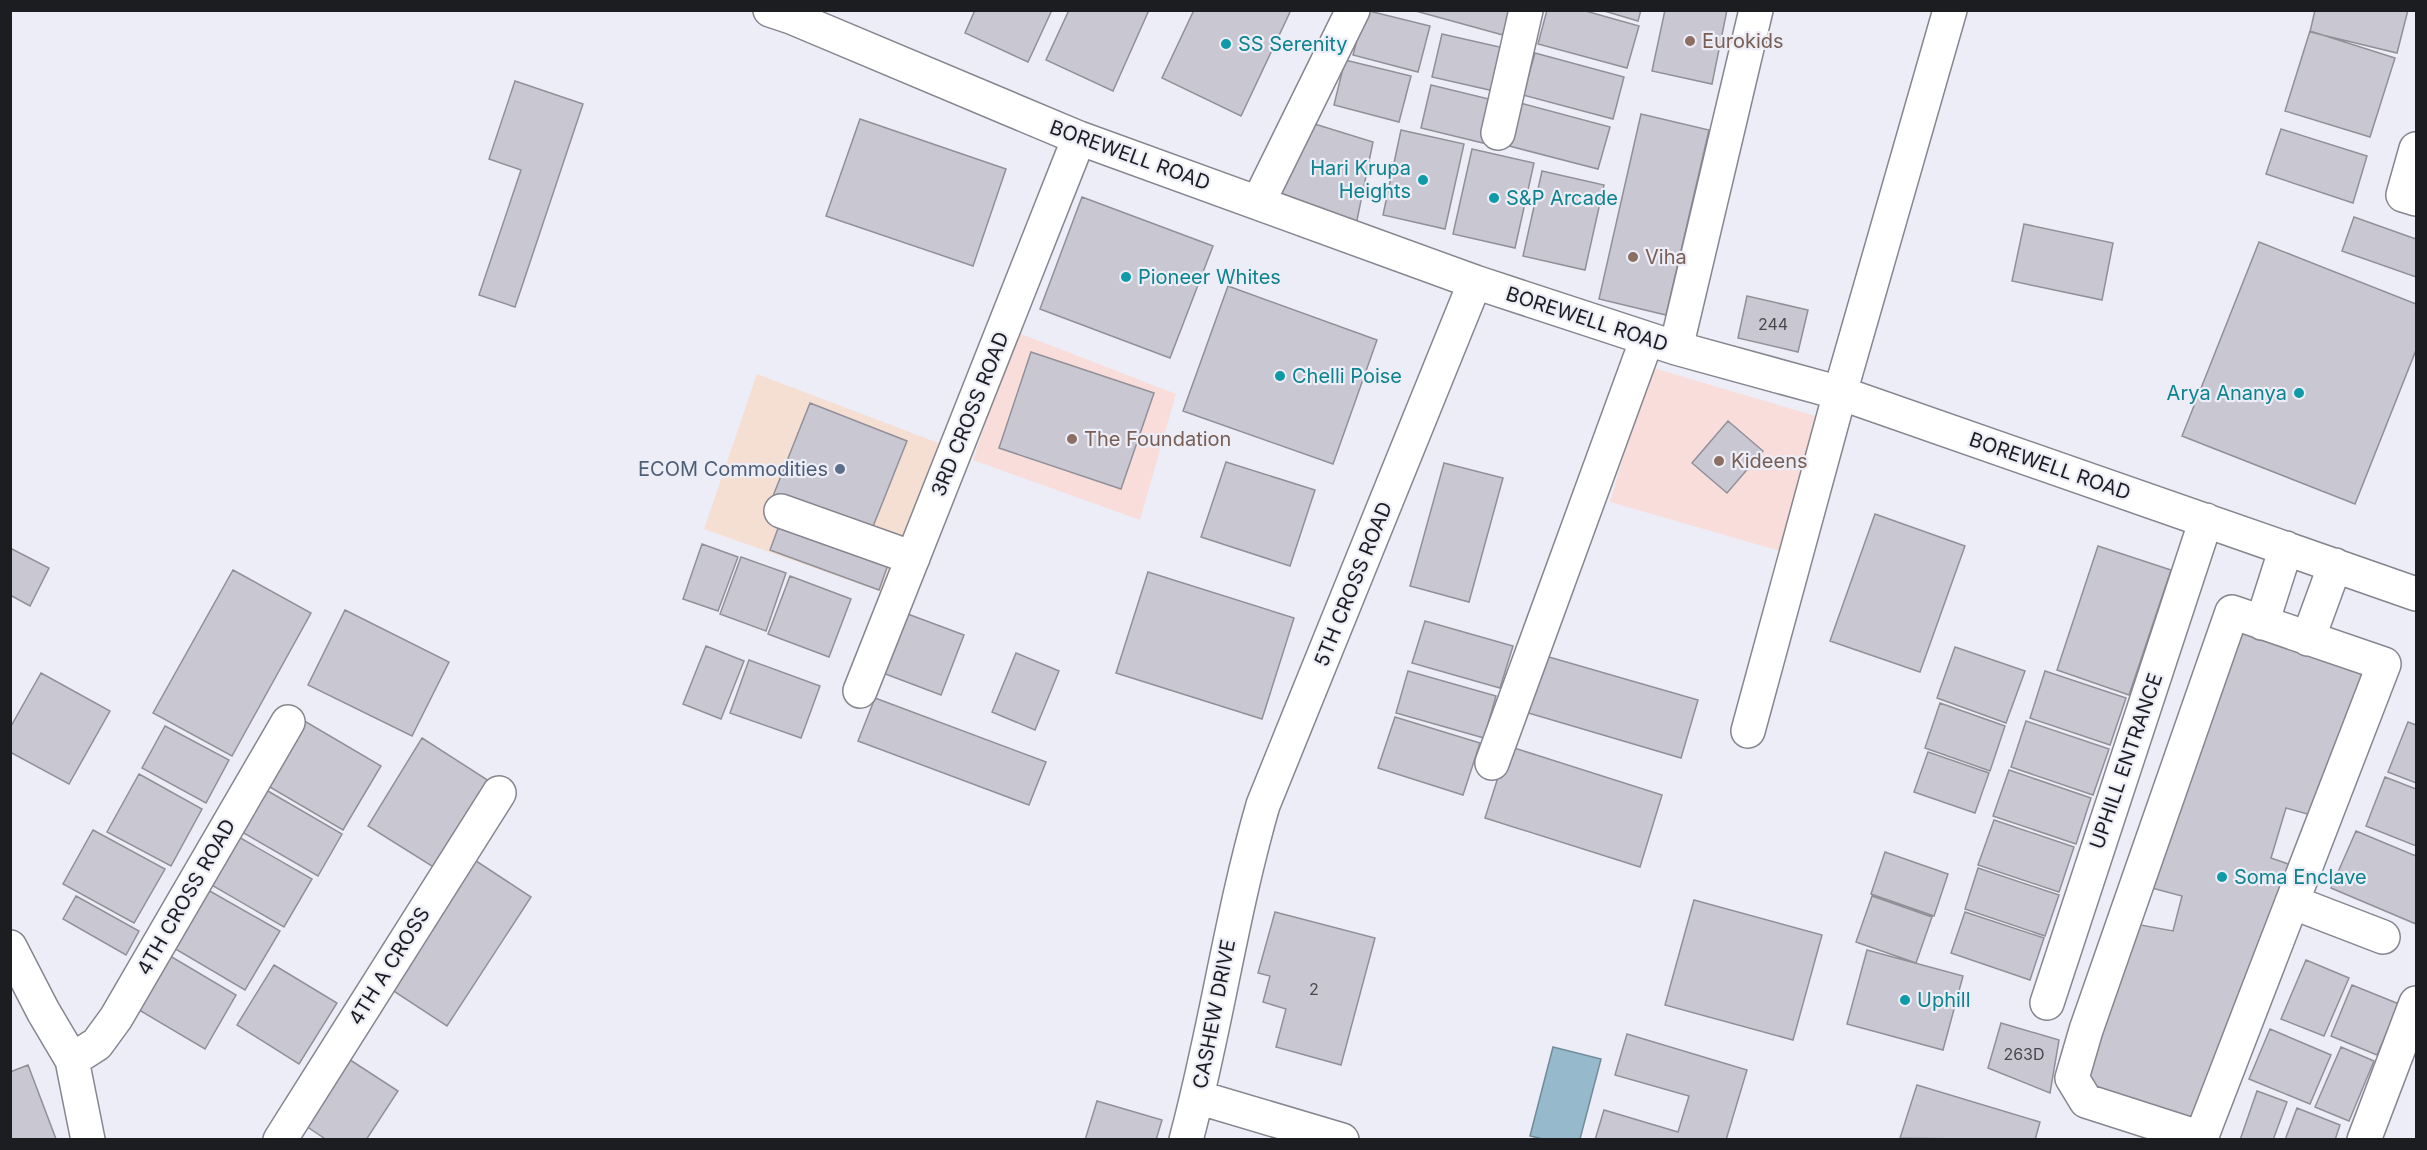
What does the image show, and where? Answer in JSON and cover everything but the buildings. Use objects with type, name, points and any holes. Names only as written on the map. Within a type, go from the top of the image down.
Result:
[{"type":"street","name":"BOREWELL ROAD","points":[[770,10],[1079,138],[1475,282],[1661,343],[1840,393],[2416,594]]},
{"type":"street","points":[[1258,203],[1353,10]]},
{"type":"street","points":[[1498,134],[1526,10]]},
{"type":"street","points":[[1492,763],[1661,343],[1756,10]]},
{"type":"street","points":[[1748,731],[1840,393],[1950,10]]},
{"type":"street","name":"3RD CROSS ROAD","points":[[860,691],[1079,138]]},
{"type":"street","points":[[2416,149],[2403,195],[2416,200]]},
{"type":"street","name":"5TH CROSS ROAD","points":[[1240,889],[1263,806],[1475,282]]},
{"type":"street","points":[[781,511],[913,558]]},
{"type":"street","name":"UPHILL ENTRANCE","points":[[2047,1003],[2206,520]]},
{"type":"street","points":[[2262,623],[2286,548]]},
{"type":"street","points":[[2308,639],[2335,565]]},
{"type":"street","points":[[2232,612],[2308,639],[2384,664],[2201,1138],[2085,1101],[2072,1078],[2083,1040],[2232,612]]},
{"type":"street","name":"4TH CROSS ROAD","points":[[72,1060],[97,1044],[116,1018],[288,722]]},
{"type":"street","name":"4TH A CROSS","points":[[279,1140],[499,793]]},
{"type":"street","name":"CASHEW DRIVE","points":[[1186,1140],[1240,889]]},
{"type":"street","points":[[2292,902],[2383,937]]},
{"type":"street","points":[[10,947],[43,1011],[72,1060],[88,1140]]},
{"type":"street","points":[[2364,1140],[2416,1003]]},
{"type":"street","points":[[1197,1097],[1342,1140]]},
{"type":"shaded area","name":"The Foundation","points":[[1016,332],[1176,394],[1140,520],[973,460]]},
{"type":"shaded area","name":"Kideens","points":[[1650,367],[1829,420],[1787,553],[1610,502]]},
{"type":"shaded area","points":[[757,374],[941,444],[890,595],[704,529]]},
{"type":"water","points":[[1553,1047],[1601,1059],[1580,1139],[1543,1139],[1530,1136]]},
{"type":"place","name":"Eurokids","points":[[1690,41]]},
{"type":"place","name":"SS Serenity","points":[[1226,44]]},
{"type":"place","name":"Hari Krupa Heights","points":[[1423,180]]},
{"type":"place","name":"S&P Arcade","points":[[1494,198]]},
{"type":"place","name":"Viha","points":[[1633,257]]},
{"type":"place","name":"Pioneer Whites","points":[[1126,277]]},
{"type":"place","name":"Chelli Poise","points":[[1280,376]]},
{"type":"place","name":"Arya Ananya","points":[[2299,393]]},
{"type":"place","name":"The Foundation","points":[[1072,439]]},
{"type":"place","name":"Kideens","points":[[1719,461]]},
{"type":"place","name":"ECOM Commodities","points":[[840,469]]},
{"type":"place","name":"Soma Enclave","points":[[2222,877]]},
{"type":"place","name":"Uphill","points":[[1905,1000]]}]
